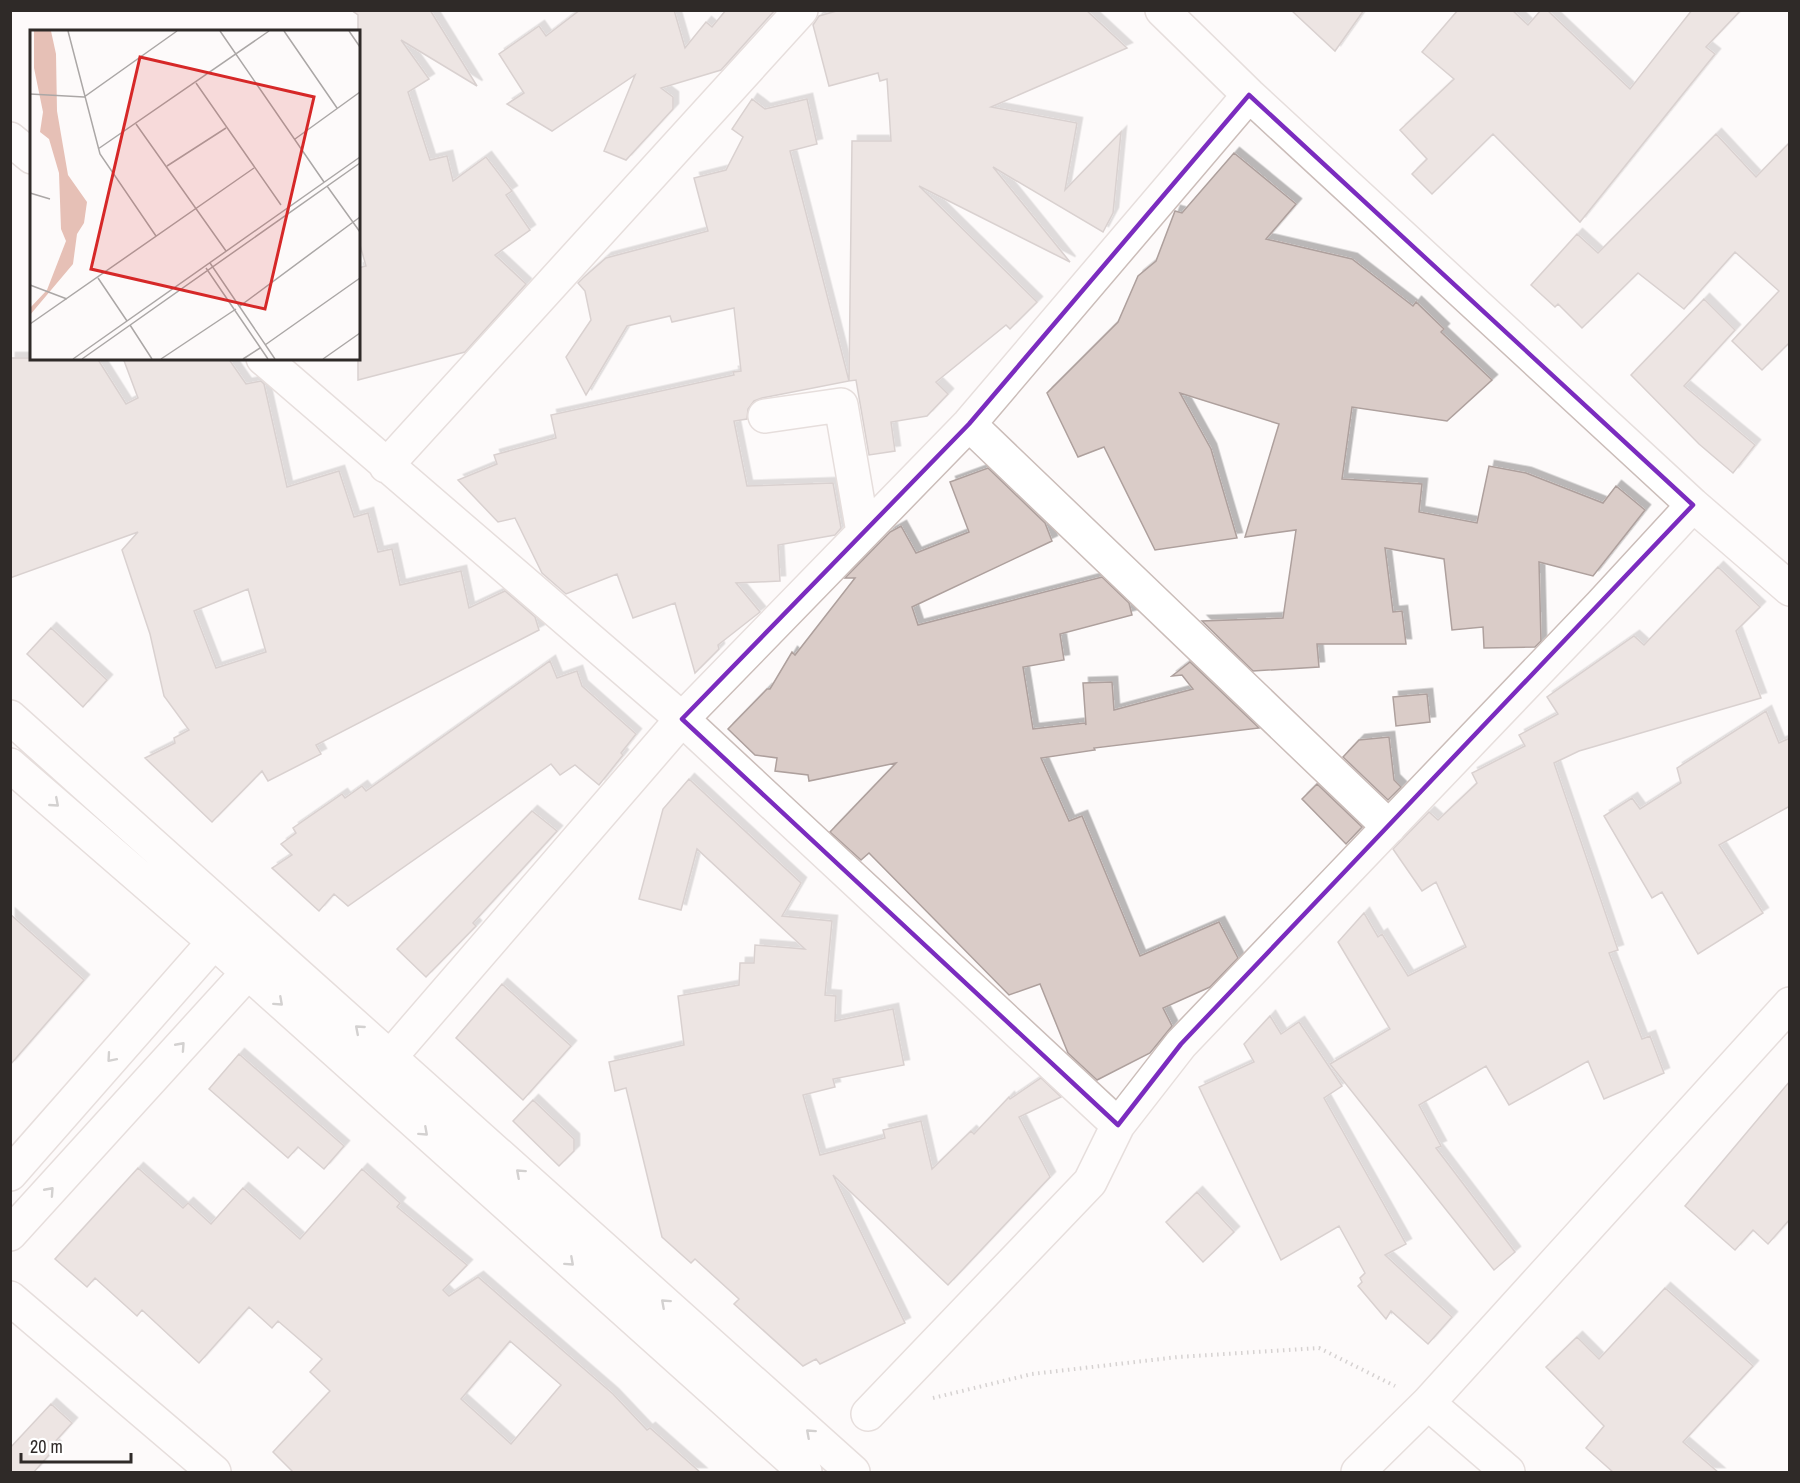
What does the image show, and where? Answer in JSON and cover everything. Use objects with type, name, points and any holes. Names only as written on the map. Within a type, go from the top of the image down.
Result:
[{"type":"street","points":[[386,466],[801,10]]},
{"type":"street","points":[[1162,10],[1249,95],[1693,505],[1790,588]]},
{"type":"street","points":[[391,1056],[681,719],[969,424],[1249,95]]},
{"type":"street","points":[[10,139],[30,155]]},
{"type":"street","points":[[264,360],[681,719],[1118,1125]]},
{"type":"street","points":[[765,416],[842,405],[863,532]]},
{"type":"street","points":[[969,424],[1389,827]]},
{"type":"street","points":[[868,1414],[1090,1182],[1118,1125],[1181,1044],[1693,505]]},
{"type":"street","points":[[10,717],[223,931],[805,1473]]},
{"type":"street","points":[[10,765],[223,931]]},
{"type":"street","points":[[10,1174],[223,931]]},
{"type":"street","points":[[257,962],[391,1056],[853,1473]]},
{"type":"street","points":[[10,1234],[257,962]]},
{"type":"street","points":[[1358,1473],[1428,1403],[1790,1004]]},
{"type":"street","points":[[10,1298],[214,1473]]},
{"type":"street","points":[[1428,1403],[1508,1473]]},
{"type":"path","points":[[922,1401],[1032,1374],[1178,1357],[1319,1348],[1428,1403]]},
{"type":"highlighted area","points":[[1249,95],[1693,505],[1181,1044],[1118,1125],[682,719],[969,424]]},
{"type":"building","points":[[351,10],[430,10],[477,86],[401,40],[429,79],[408,92],[430,160],[447,156],[453,181],[486,157],[512,191],[506,195],[530,230],[495,255],[526,284],[465,352],[358,380],[360,268],[366,266],[360,245],[360,30],[358,30],[358,15]]},
{"type":"building","points":[[580,10],[674,10],[685,48],[706,22],[712,27],[726,10],[775,10],[721,70],[661,88],[673,97],[673,109],[626,160],[604,151],[635,75],[552,131],[507,104],[524,93],[499,54],[539,26],[546,36]]},
{"type":"building","points":[[840,10],[1086,10],[1127,48],[991,107],[1077,123],[1065,190],[1121,132],[1113,213],[1103,232],[993,167],[1070,262],[919,186],[1037,302],[1010,329],[1006,325],[936,382],[948,394],[927,416],[891,422],[895,451],[869,455],[856,380],[849,381],[852,141],[891,141],[887,79],[880,81],[878,73],[829,86],[813,25],[819,16]]},
{"type":"building","points":[[1291,10],[1364,10],[1335,51]]},
{"type":"building","points":[[1458,10],[1512,10],[1528,25],[1541,10],[1547,10],[1630,89],[1692,10],[1741,10],[1706,47],[1715,54],[1580,222],[1493,134],[1432,194],[1412,174],[1427,159],[1400,130],[1454,79],[1422,52]]},
{"type":"building","points":[[752,99],[765,109],[807,99],[817,144],[790,151],[849,381],[762,398],[754,401],[748,409],[747,419],[734,421],[747,486],[833,483],[841,528],[835,535],[778,545],[780,581],[736,583],[760,612],[718,645],[719,649],[695,673],[675,603],[633,618],[617,574],[566,594],[542,573],[515,518],[498,522],[458,480],[497,464],[494,455],[556,438],[551,415],[734,375],[733,372],[741,371],[734,308],[672,322],[670,316],[627,326],[586,395],[566,357],[591,320],[585,291],[578,283],[583,278],[606,258],[708,231],[694,178],[726,170],[743,137],[732,129]]},
{"type":"building","points":[[1716,134],[1756,177],[1790,142],[1790,342],[1762,370],[1732,341],[1779,291],[1735,252],[1684,309],[1638,273],[1582,328],[1558,304],[1555,307],[1531,285],[1577,234],[1598,253]]},
{"type":"building","points":[[1234,153],[1296,204],[1266,239],[1352,259],[1413,306],[1416,302],[1444,329],[1441,332],[1492,380],[1447,421],[1352,407],[1342,479],[1422,484],[1419,512],[1477,523],[1489,466],[1526,473],[1603,503],[1616,486],[1645,510],[1593,576],[1539,562],[1541,641],[1535,647],[1484,648],[1483,627],[1452,630],[1444,559],[1385,548],[1393,612],[1402,611],[1406,644],[1317,644],[1319,667],[1253,671],[1202,621],[1283,618],[1296,530],[1245,537],[1279,424],[1180,393],[1211,449],[1237,538],[1155,550],[1104,447],[1078,457],[1047,393],[1118,322],[1138,276],[1156,261],[1175,211],[1182,213]]},
{"type":"building","points":[[1704,299],[1735,330],[1684,386],[1755,445],[1733,473],[1699,444],[1631,375]]},
{"type":"building","points":[[10,358],[98,360],[126,404],[138,398],[124,360],[229,360],[246,384],[261,381],[264,384],[287,487],[339,471],[354,517],[368,513],[378,552],[392,549],[400,585],[461,571],[469,608],[505,591],[535,617],[539,630],[316,745],[321,754],[268,781],[262,771],[212,822],[145,758],[175,743],[174,738],[189,730],[164,696],[150,634],[122,550],[138,532],[10,578]],"holes":[[[248,589],[266,652],[216,668],[194,611]]]},
{"type":"building","points":[[988,468],[1045,523],[1052,541],[912,607],[918,625],[1102,577],[1129,603],[1132,615],[1060,634],[1064,660],[1023,667],[1033,729],[1085,723],[1086,725],[1083,683],[1112,682],[1114,710],[1193,689],[1182,675],[1172,676],[1190,662],[1259,728],[1094,748],[1095,750],[1041,758],[1069,821],[1082,816],[1140,956],[1219,922],[1238,958],[1210,987],[1163,1008],[1172,1026],[1150,1053],[1097,1080],[1068,1053],[1040,984],[1009,995],[869,853],[861,860],[830,832],[896,763],[809,781],[808,775],[775,771],[777,758],[755,755],[728,729],[767,689],[770,689],[792,652],[795,655],[855,578],[845,578],[890,532],[901,526],[916,553],[969,532],[950,482]]},
{"type":"building","points":[[1718,567],[1760,607],[1736,631],[1761,698],[1579,751],[1554,763],[1618,950],[1609,953],[1642,1039],[1650,1036],[1664,1073],[1604,1099],[1588,1061],[1509,1105],[1486,1066],[1419,1105],[1441,1146],[1436,1148],[1515,1252],[1494,1270],[1330,1064],[1390,1029],[1338,942],[1364,913],[1378,937],[1382,934],[1408,976],[1466,947],[1436,882],[1422,891],[1393,849],[1429,812],[1438,820],[1477,783],[1472,773],[1525,746],[1519,735],[1558,714],[1547,697],[1634,636],[1644,645]]},
{"type":"building","points":[[51,628],[107,680],[83,707],[27,654]]},
{"type":"building","points":[[550,661],[557,678],[577,671],[582,686],[636,734],[621,753],[623,755],[599,785],[575,765],[560,775],[551,764],[348,906],[334,894],[319,911],[272,868],[292,855],[281,844],[296,833],[293,828],[342,794],[345,798],[362,786],[366,791]]},
{"type":"building","points":[[1427,694],[1430,722],[1396,726],[1393,697]]},
{"type":"building","points":[[1766,711],[1779,743],[1790,738],[1790,806],[1719,845],[1763,913],[1698,954],[1662,892],[1652,898],[1604,816],[1632,798],[1640,809],[1681,783],[1677,768]]},
{"type":"building","points":[[1389,737],[1394,780],[1401,787],[1388,800],[1343,757],[1359,740]]},
{"type":"building","points":[[689,779],[801,883],[782,916],[832,921],[825,995],[836,996],[835,1021],[893,1009],[904,1065],[833,1079],[835,1087],[803,1095],[820,1155],[885,1138],[883,1130],[921,1121],[932,1169],[971,1131],[974,1134],[1009,1097],[1010,1099],[1041,1078],[1061,1097],[1019,1117],[1050,1177],[948,1285],[833,1175],[905,1323],[820,1364],[816,1359],[803,1366],[734,1304],[739,1299],[695,1259],[691,1263],[662,1237],[626,1088],[615,1091],[609,1062],[684,1045],[678,996],[739,985],[740,963],[754,963],[755,945],[805,949],[697,849],[681,910],[639,899],[663,809]]},
{"type":"building","points":[[1317,784],[1362,827],[1346,844],[1302,799]]},
{"type":"building","points":[[532,811],[557,831],[473,923],[476,926],[426,977],[397,949]]},
{"type":"building","points":[[10,914],[84,980],[10,1065]]},
{"type":"building","points":[[502,984],[571,1046],[523,1100],[456,1038]]},
{"type":"building","points":[[1270,1016],[1281,1034],[1299,1022],[1342,1086],[1324,1098],[1406,1244],[1385,1255],[1452,1317],[1428,1344],[1391,1311],[1386,1319],[1358,1286],[1362,1282],[1360,1278],[1365,1273],[1339,1226],[1281,1260],[1199,1087],[1254,1062],[1244,1044]]},
{"type":"building","points":[[239,1054],[344,1146],[324,1169],[298,1147],[288,1158],[209,1089]]},
{"type":"building","points":[[1790,1081],[1790,1219],[1768,1244],[1753,1230],[1735,1250],[1685,1206]]},
{"type":"building","points":[[533,1100],[574,1139],[574,1151],[559,1166],[513,1121]]},
{"type":"building","points":[[138,1168],[183,1208],[188,1203],[211,1224],[243,1188],[300,1239],[362,1169],[400,1203],[397,1207],[467,1265],[443,1290],[449,1296],[478,1277],[613,1394],[647,1430],[650,1428],[701,1473],[294,1473],[273,1452],[330,1391],[310,1372],[322,1359],[278,1321],[272,1328],[249,1307],[199,1363],[142,1310],[137,1316],[95,1278],[87,1287],[55,1259]],"holes":[[[510,1341],[561,1385],[511,1444],[461,1399]]]},
{"type":"building","points":[[1197,1192],[1234,1232],[1203,1262],[1166,1222]]},
{"type":"building","points":[[1665,1288],[1753,1366],[1683,1442],[1719,1473],[1614,1473],[1586,1448],[1604,1426],[1546,1367],[1577,1337],[1599,1359]]},
{"type":"building","points":[[51,1404],[72,1423],[53,1444],[56,1447],[33,1473],[10,1473],[10,1448]]}]
